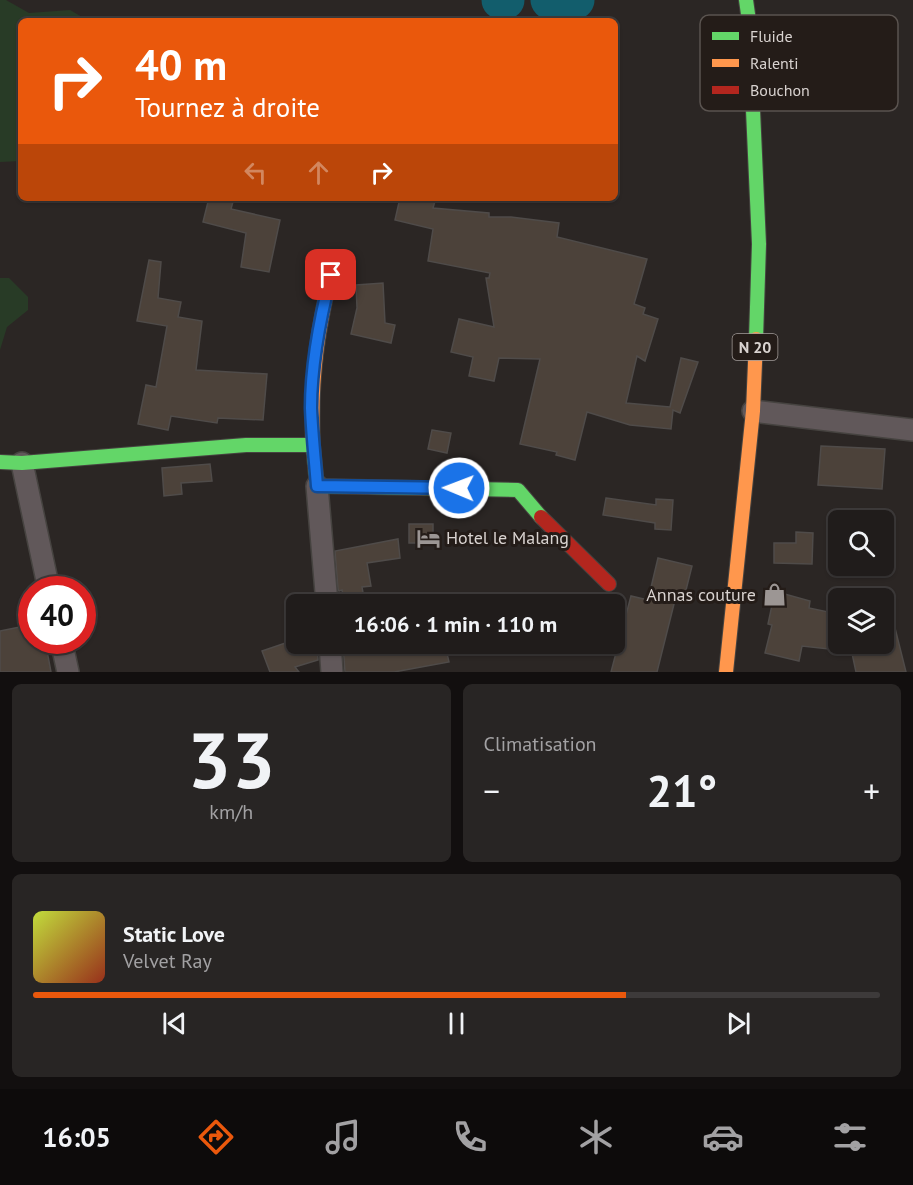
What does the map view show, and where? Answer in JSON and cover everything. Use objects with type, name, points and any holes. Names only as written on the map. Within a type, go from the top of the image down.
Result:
[{"type":"main road","name":"N 20","points":[[746,0],[748,15]]},
{"type":"main road","name":"N 20","points":[[726,672],[753,411],[759,244],[753,111]]},
{"type":"main road","points":[[335,257],[318,328],[314,359],[311,406],[317,486],[518,490],[548,526],[609,584]]},
{"type":"main road","points":[[0,462],[22,464],[246,445],[314,445]]},
{"type":"street","points":[[753,411],[913,430]]},
{"type":"street","points":[[22,464],[46,576]]},
{"type":"street","points":[[317,486],[326,594]]},
{"type":"street","points":[[64,654],[68,672]]},
{"type":"street","points":[[331,654],[332,672]]},
{"type":"green space","points":[[0,0],[6,0],[29,13],[70,10],[84,18],[18,18],[18,161],[0,162]]},
{"type":"green space","points":[[0,278],[9,278],[28,297],[28,310],[7,327],[0,350]]},
{"type":"building","points":[[208,201],[233,201],[231,209],[280,220],[269,272],[241,267],[246,233],[203,222]]},
{"type":"building","points":[[399,201],[435,201],[433,208],[489,213],[489,217],[511,217],[559,223],[557,237],[647,259],[634,304],[645,308],[643,314],[658,319],[645,361],[637,356],[626,403],[670,407],[681,358],[698,362],[680,413],[673,410],[671,429],[630,425],[587,412],[575,460],[556,455],[557,452],[520,444],[540,359],[499,358],[494,381],[469,376],[473,357],[451,352],[459,319],[494,327],[486,278],[489,278],[490,273],[428,261],[433,229],[395,220]]},
{"type":"building","points":[[149,260],[161,262],[158,298],[181,302],[178,317],[202,321],[196,370],[267,374],[263,420],[218,418],[217,423],[171,416],[168,430],[138,424],[146,385],[156,387],[167,326],[137,321]]},
{"type":"building","points":[[383,283],[385,323],[395,325],[391,343],[351,334],[357,308],[356,285]]},
{"type":"building","points":[[432,430],[451,433],[447,453],[428,449]]},
{"type":"building","points":[[821,446],[885,449],[882,489],[818,485]]},
{"type":"building","points":[[210,464],[212,481],[181,483],[182,494],[164,496],[162,468]]},
{"type":"building","points":[[606,498],[656,505],[656,499],[673,500],[671,530],[655,529],[655,523],[603,515]]},
{"type":"building","points":[[409,524],[433,524],[433,543],[409,543]]},
{"type":"building","points":[[796,532],[813,533],[812,564],[774,563],[774,543],[796,543]]},
{"type":"building","points":[[398,539],[400,558],[367,563],[371,586],[362,587],[363,594],[343,594],[342,590],[338,589],[335,551]]},
{"type":"building","points":[[658,558],[692,566],[683,602],[675,600],[657,672],[611,672],[616,654],[625,654],[625,619],[631,596],[648,600]]},
{"type":"building","points":[[781,593],[810,601],[809,608],[828,612],[828,649],[802,646],[799,661],[765,653],[772,625],[768,624],[772,605],[777,607]]},
{"type":"building","points":[[894,624],[906,672],[856,672],[852,654],[894,654]]},
{"type":"building","points":[[18,627],[18,654],[48,654],[51,672],[0,672],[0,631]]},
{"type":"building","points":[[286,643],[286,654],[318,654],[318,660],[295,667],[299,672],[270,672],[262,651]]},
{"type":"building","points":[[344,654],[447,654],[449,662],[394,672],[345,672]]},
{"type":"waterway","points":[[550,0],[559,6],[575,0]]},
{"type":"traffic: fast","points":[[746,0],[748,15]]},
{"type":"traffic: fast","points":[[753,111],[759,244],[756,339]]},
{"type":"traffic: fast","points":[[0,462],[22,463],[246,445],[313,445],[317,486],[518,490],[541,517]]},
{"type":"traffic: slow","points":[[313,445],[316,350],[335,257]]},
{"type":"traffic: slow","points":[[726,672],[753,411],[756,339]]},
{"type":"traffic: jam","points":[[541,517],[609,584]]},
{"type":"place","name":"Hotel le Malang","points":[[428,538]]},
{"type":"place","name":"Annas couture","points":[[774,595]]},
{"type":"route","points":[[331,275],[318,328],[314,359],[311,406],[317,486],[459,488]]}]
